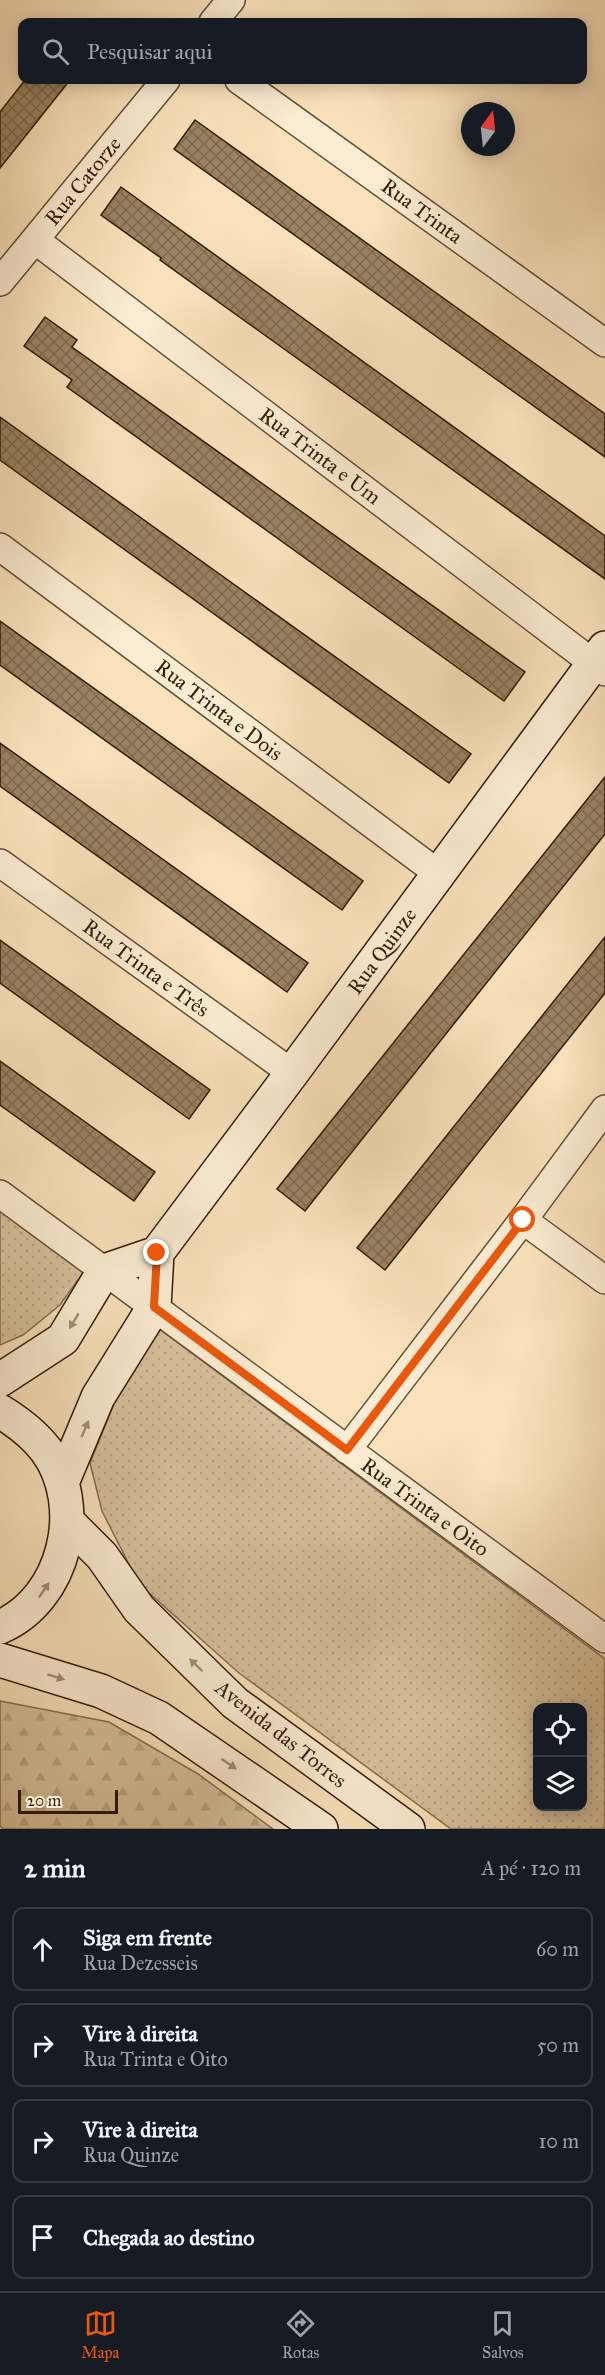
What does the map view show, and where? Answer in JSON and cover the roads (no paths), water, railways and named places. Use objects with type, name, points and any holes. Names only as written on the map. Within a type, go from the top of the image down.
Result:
[{"type":"street","points":[[216,18],[231,0]]},
{"type":"street","name":"Rua Catorze","points":[[0,282],[163,84]]},
{"type":"street","name":"Rua Trinta","points":[[245,84],[605,343]]},
{"type":"street","name":"Rua Trinta e Um","points":[[35,240],[601,661]]},
{"type":"street","name":"Rua Trinta e Dois","points":[[0,547],[439,874]]},
{"type":"street","name":"Rua Quinze","points":[[157,1253],[601,661]]},
{"type":"street","name":"Rua Trinta e Três","points":[[0,863],[292,1074]]},
{"type":"street","points":[[347,1450],[605,1109]]},
{"type":"street","name":"Rua Trinta e Oito","points":[[0,1194],[605,1639]]},
{"type":"street","points":[[523,1220],[605,1280]]},
{"type":"street","points":[[0,1380],[63,1339],[104,1271],[157,1253]]},
{"type":"street","points":[[62,1483],[143,1298],[157,1253]]},
{"type":"street","points":[[0,1411],[22,1424],[46,1450],[62,1483],[68,1522],[61,1560],[42,1595],[13,1622],[0,1627]]},
{"type":"street","name":"Avenida das Torres","points":[[68,1522],[102,1556],[139,1609],[235,1703],[408,1829]]},
{"type":"street","points":[[0,1660],[101,1690],[159,1718],[321,1829]]}]
